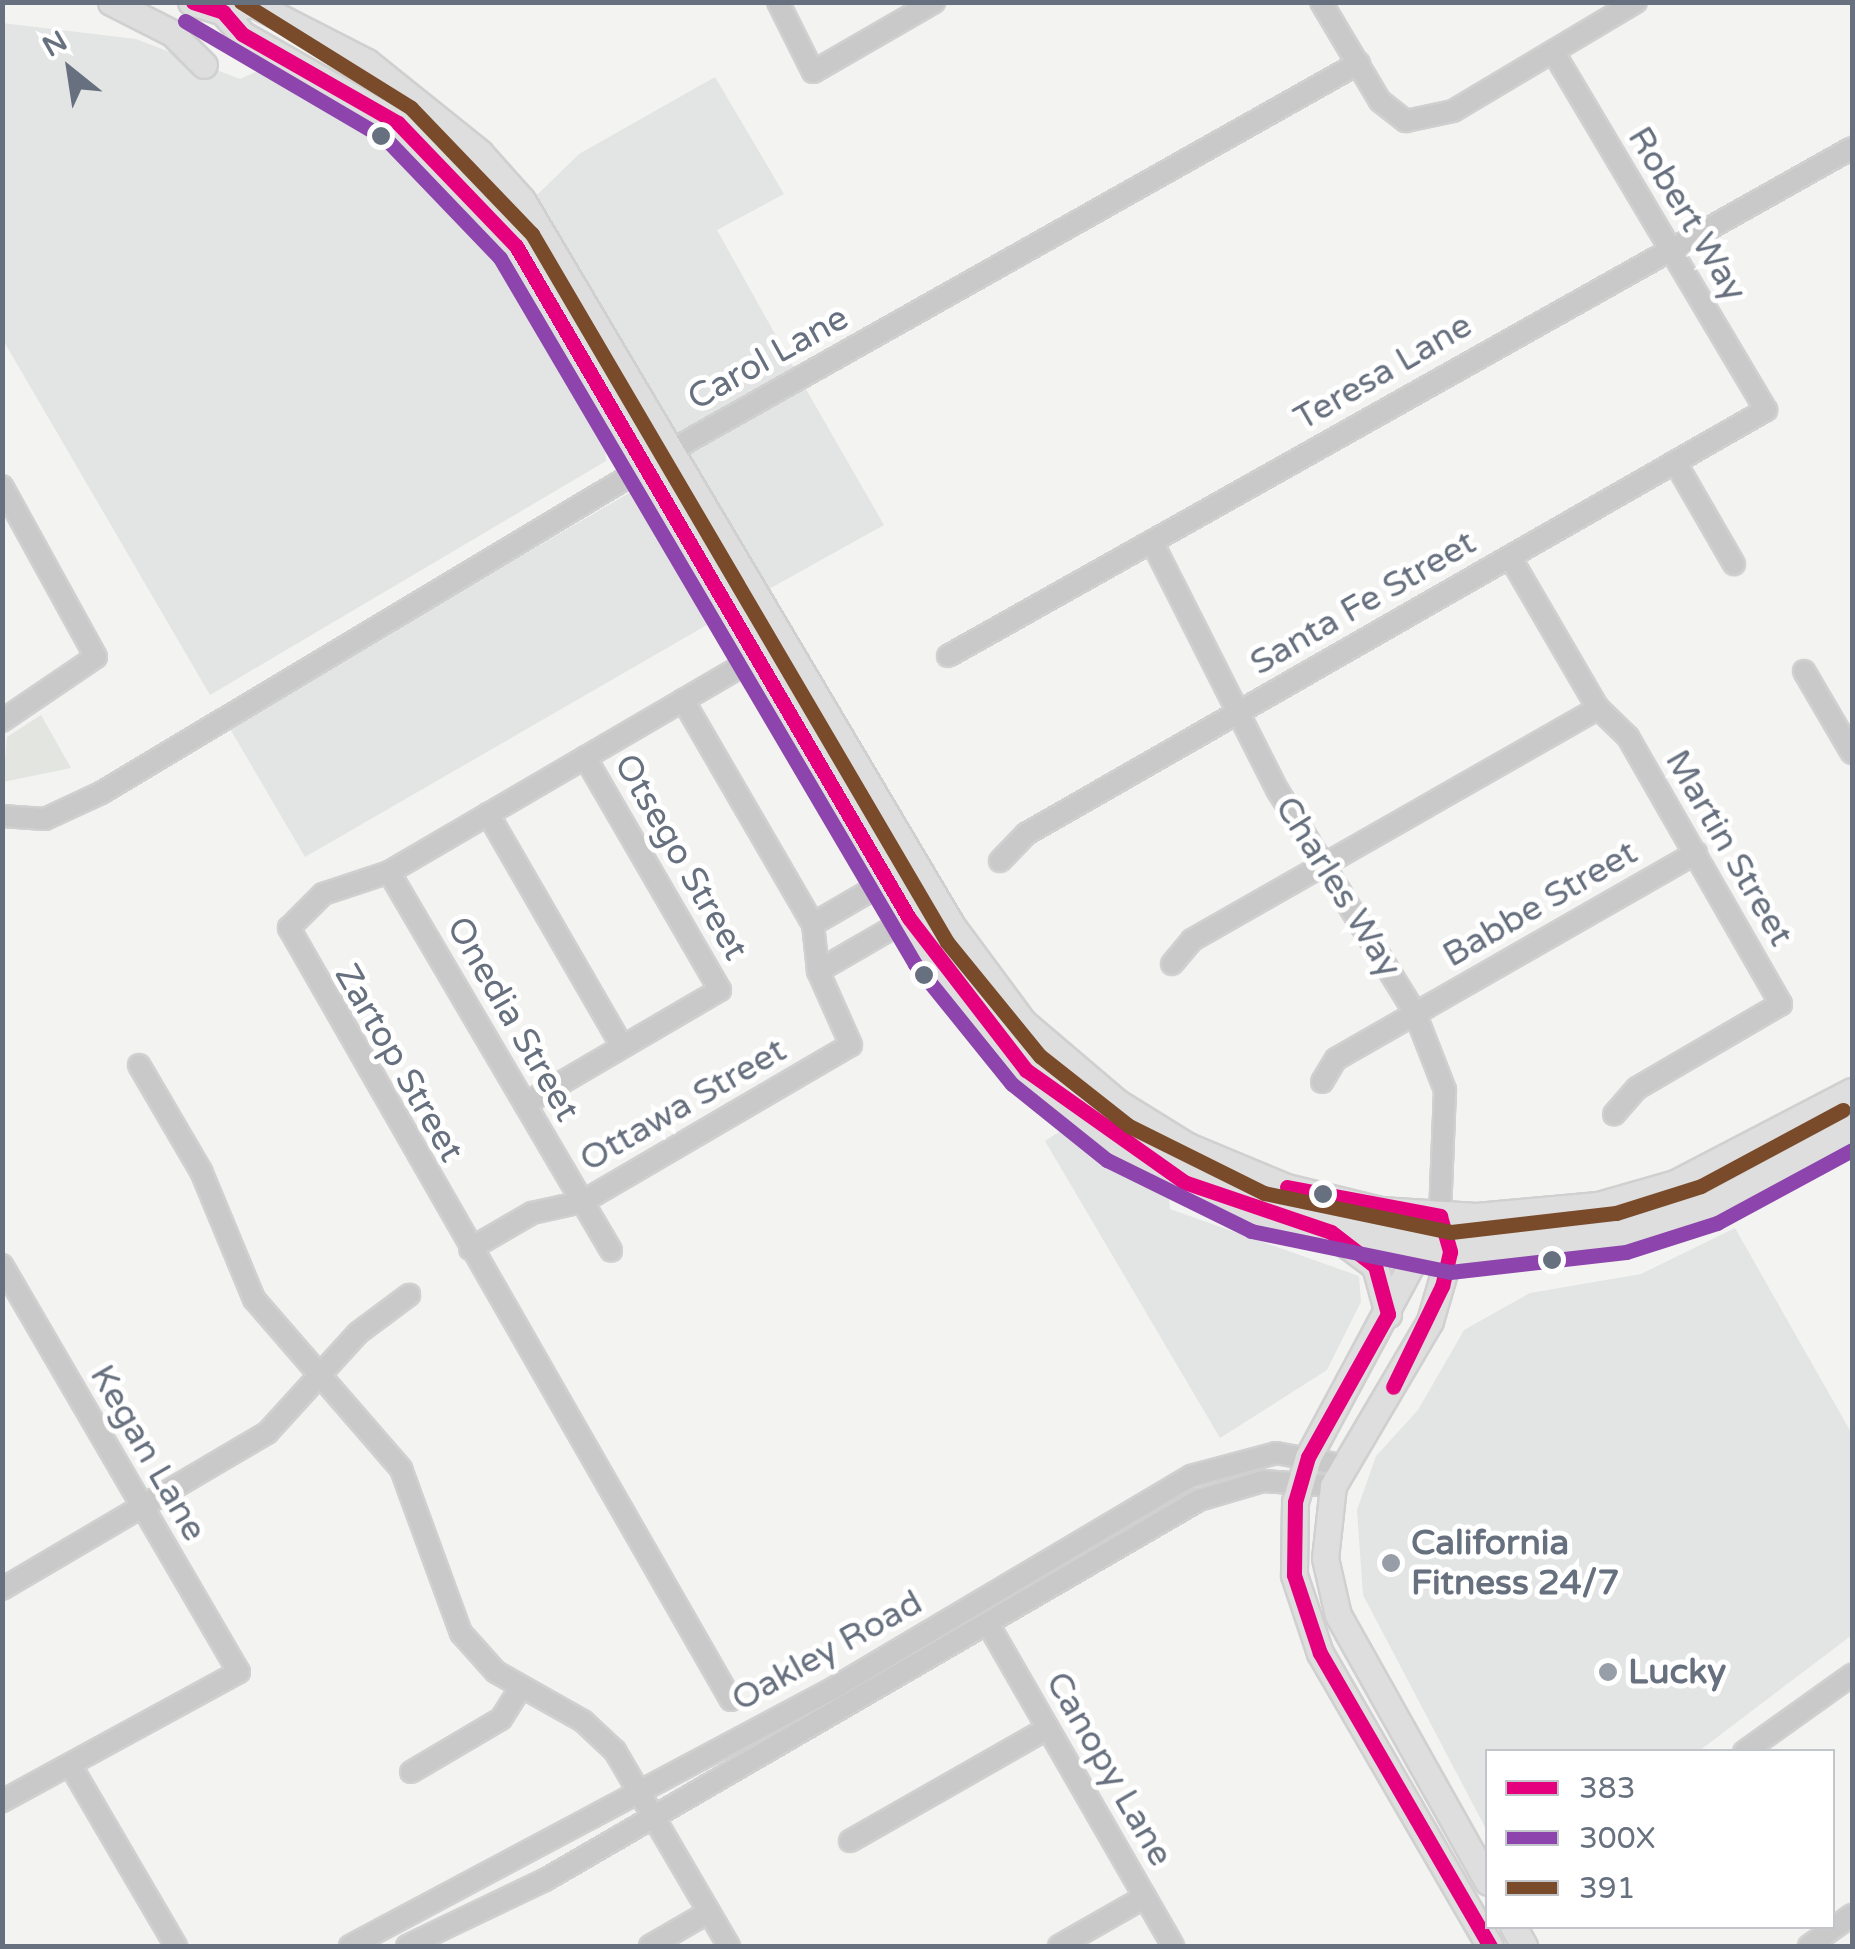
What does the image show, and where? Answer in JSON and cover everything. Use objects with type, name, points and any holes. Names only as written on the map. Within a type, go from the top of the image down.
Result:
[{"type":"main road","points":[[111,2],[172,33],[204,65]]},
{"type":"main road","points":[[191,2],[224,7],[252,3],[367,62],[480,153],[547,234],[676,449],[937,902],[1024,1022],[1145,1120],[1286,1187],[1440,1216],[1537,1214],[1631,1197],[1748,1150],[1852,1091]]},
{"type":"main road","points":[[224,7],[242,34],[348,88],[469,189],[516,246],[909,918],[979,1018],[1077,1114],[1184,1182],[1331,1232],[1450,1252],[1638,1227],[1710,1205],[1852,1128]]},
{"type":"main road","points":[[1440,1216],[1418,1248],[1388,1314],[1308,1456],[1300,1483],[1292,1544],[1300,1606],[1490,1946]]},
{"type":"main road","name":"Charles Way","points":[[1440,1216],[1450,1252]]},
{"type":"main road","points":[[1331,1232],[1375,1266],[1388,1314]]},
{"type":"main road","points":[[1450,1252],[1406,1371],[1338,1476],[1326,1558],[1338,1615],[1485,1877]]},
{"type":"street","points":[[778,2],[813,72],[934,2]]},
{"type":"street","points":[[1322,2],[1380,101],[1406,121],[1429,120],[1636,2]]},
{"type":"street","points":[[242,34],[252,3]]},
{"type":"street","name":"Robert Way","points":[[1553,51],[1766,410]]},
{"type":"street","name":"Carol Lane","points":[[2,816],[44,819],[101,794],[676,449],[1359,63]]},
{"type":"street","name":"Teresa Lane","points":[[948,656],[1852,148]]},
{"type":"street","name":"Santa Fe Street","points":[[1000,861],[1026,834],[1766,410]]},
{"type":"street","points":[[1675,462],[1734,564]]},
{"type":"street","points":[[2,486],[96,657],[2,721]]},
{"type":"street","points":[[2,530],[22,519]]},
{"type":"street","name":"Charles Way","points":[[1152,542],[1240,711],[1415,1012],[1445,1090],[1440,1216]]},
{"type":"street","name":"Martin Street","points":[[1510,557],[1598,708],[1628,737],[1781,1004],[1637,1088],[1614,1114]]},
{"type":"street","name":"Zartop Street","points":[[731,1700],[290,941],[289,928],[322,894],[389,872],[758,657]]},
{"type":"street","points":[[1804,671],[1852,753]]},
{"type":"street","points":[[683,700],[814,924],[818,970],[937,902]]},
{"type":"street","points":[[1172,964],[1192,940],[1598,708]]},
{"type":"street","name":"Otsego Street","points":[[586,758],[720,990],[622,1046]]},
{"type":"street","points":[[488,814],[622,1046],[525,1104]]},
{"type":"street","name":"Babbe Street","points":[[1322,1082],[1336,1059],[1696,854]]},
{"type":"street","name":"Onedia Street","points":[[389,872],[611,1251]]},
{"type":"street","points":[[814,924],[886,881],[921,876]]},
{"type":"street","name":"Ottawa Street","points":[[470,1250],[532,1213],[582,1202],[852,1045],[818,970]]},
{"type":"street","points":[[139,1065],[201,1172],[254,1300],[401,1469],[460,1633],[520,1688],[603,1738],[640,1792],[729,1946]]},
{"type":"street","name":"Kegan Lane","points":[[2,1265],[238,1672],[72,1768]]},
{"type":"street","points":[[2,1589],[268,1433],[358,1334],[409,1296]]},
{"type":"street","name":"Oakley Road","points":[[350,1946],[834,1688],[1191,1476],[1244,1457],[1308,1456],[1338,1476]]},
{"type":"street","name":"Oakley Road","points":[[407,1946],[655,1817],[1199,1500],[1248,1484],[1300,1483],[1338,1476]]},
{"type":"street","name":"Canopy Lane","points":[[988,1624],[1173,1946]]},
{"type":"street","points":[[1748,1749],[1852,1675]]},
{"type":"street","points":[[411,1772],[501,1719],[520,1688]]},
{"type":"street","points":[[850,1841],[1048,1728]]},
{"type":"street","points":[[2,1801],[72,1768],[176,1946]]},
{"type":"street","points":[[1059,1946],[1144,1897]]},
{"type":"street","points":[[650,1946],[709,1912]]},
{"type":"street","points":[[1809,1946],[1833,1929]]},
{"type":"shaded area","points":[[2,23],[136,39],[240,79],[264,68],[374,134],[492,252],[605,441],[606,461],[210,695],[3,340]]},
{"type":"shaded area","points":[[715,77],[784,194],[717,230],[794,368],[676,435],[537,195],[579,154]]},
{"type":"shaded area","points":[[803,384],[884,525],[769,589],[684,449]]},
{"type":"shaded area","points":[[641,486],[719,618],[305,857],[229,727]]},
{"type":"shaded area","points":[[41,715],[71,768],[3,782],[7,737]]},
{"type":"shaded area","points":[[1062,1130],[1169,1199],[1170,1209],[1359,1276],[1361,1302],[1327,1370],[1220,1438],[1045,1141]]},
{"type":"shaded area","points":[[1735,1228],[1852,1434],[1852,1635],[1702,1749],[1485,1749],[1485,1827],[1363,1595],[1357,1510],[1376,1456],[1418,1410],[1464,1330],[1530,1293],[1641,1274]]},
{"type":"transit line","name":"383","points":[[193,2],[223,12],[242,34],[398,123],[516,246],[909,918],[1026,1070],[1184,1182],[1331,1232],[1375,1266],[1388,1314],[1308,1457],[1295,1502],[1294,1575],[1320,1653],[1490,1946]]},
{"type":"transit line","name":"391","points":[[241,2],[411,108],[532,234],[947,942],[1040,1056],[1129,1126],[1264,1193],[1451,1232],[1616,1213],[1701,1186],[1843,1110]]},
{"type":"transit line","name":"300X","points":[[185,21],[386,139],[500,258],[915,964],[1012,1084],[1107,1160],[1251,1231],[1450,1272],[1626,1252],[1717,1223],[1852,1150]]},
{"type":"transit line","name":"383","points":[[1287,1187],[1440,1216],[1450,1252],[1442,1286],[1393,1387]]},
{"type":"place","name":"California Fitness 24/7","points":[[1391,1563]]},
{"type":"place","name":"Lucky","points":[[1608,1672]]}]
